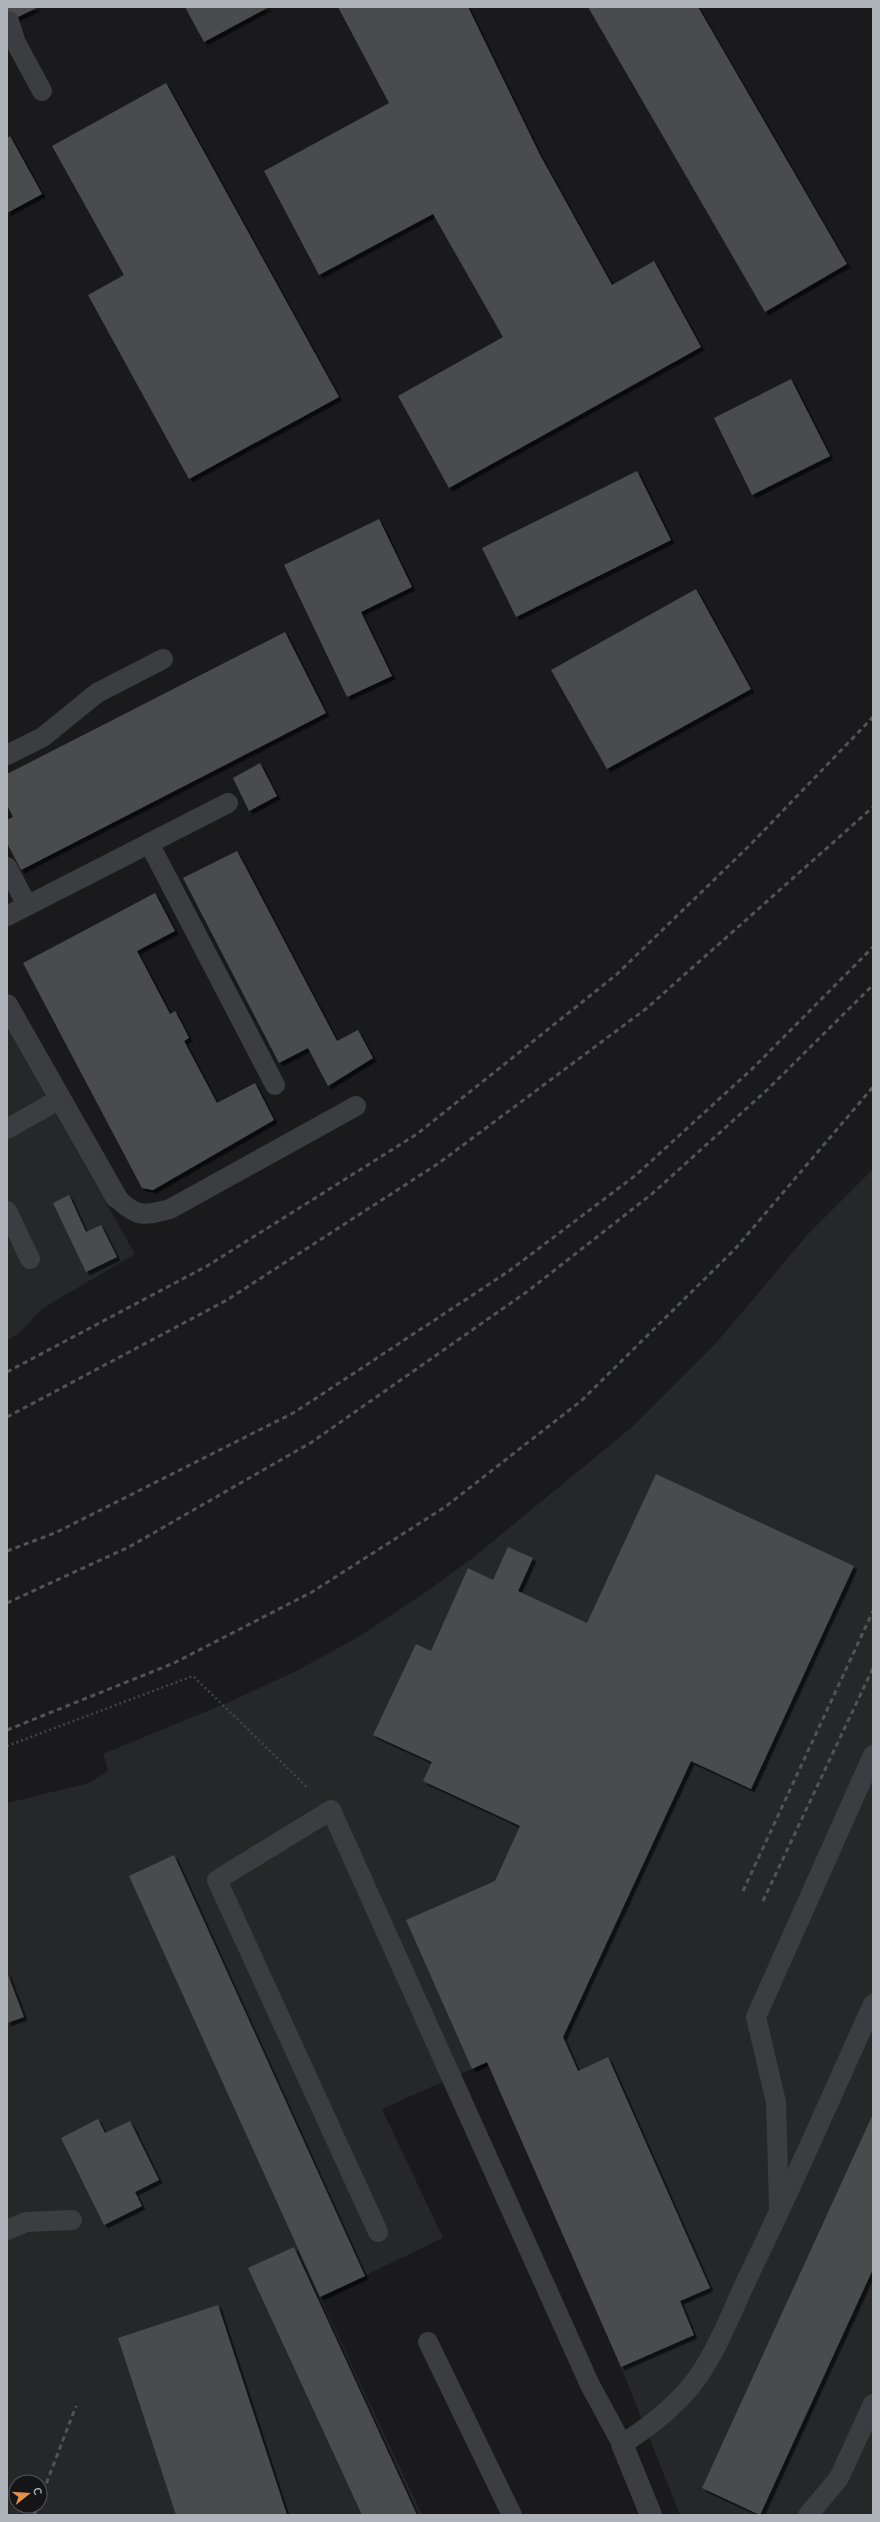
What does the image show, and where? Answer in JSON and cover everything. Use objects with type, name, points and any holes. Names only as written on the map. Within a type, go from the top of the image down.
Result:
[{"type":"street","points":[[7,1005],[116,1197]]},
{"type":"street","points":[[622,2444],[651,2515]]},
{"type":"lane","points":[[9,21],[16,43],[42,91]]},
{"type":"lane","points":[[7,755],[43,737],[97,692],[163,659]]},
{"type":"lane","points":[[7,916],[228,803]]},
{"type":"lane","points":[[149,843],[275,1085]]},
{"type":"lane","points":[[7,867],[27,905]]},
{"type":"lane","points":[[7,1129],[60,1099]]},
{"type":"lane","points":[[116,1197],[131,1212],[149,1214],[170,1208],[356,1106]]},
{"type":"lane","points":[[7,1211],[30,1259]]},
{"type":"lane","points":[[779,2213],[776,2102],[756,2016],[873,1756]]},
{"type":"lane","points":[[378,2232],[217,1880],[331,1810],[586,2378],[622,2444],[669,2411],[691,2386],[709,2357],[779,2213],[873,2004]]},
{"type":"lane","points":[[7,2230],[26,2222],[72,2220]]},
{"type":"lane","points":[[428,2342],[512,2515]]},
{"type":"lane","points":[[808,2515],[839,2478],[873,2404]]},
{"type":"path","points":[[7,1746],[193,1676],[331,1810]]},
{"type":"shaded area","points":[[7,1028],[135,1254],[43,1308],[17,1335],[7,1340]]},
{"type":"shaded area","points":[[873,1169],[873,2515],[680,2515],[621,2367],[487,2062],[382,2109],[443,2238],[320,2297],[422,2515],[7,2515],[7,1803],[89,1783],[108,1771],[103,1754],[229,1702],[296,1671],[360,1636],[426,1592],[475,1556],[632,1427],[716,1343],[809,1233]]},
{"type":"building","points":[[7,7],[39,7],[7,22]]},
{"type":"building","points":[[185,7],[269,7],[204,42]]},
{"type":"building","points":[[338,7],[468,7],[540,155],[612,285],[654,261],[701,347],[449,488],[398,396],[503,337],[433,214],[319,275],[264,171],[389,103]]},
{"type":"building","points":[[588,7],[698,7],[847,264],[765,312]]},
{"type":"building","points":[[166,83],[339,397],[189,479],[88,295],[124,275],[52,146]]},
{"type":"building","points":[[10,136],[42,194],[7,213],[7,138]]},
{"type":"building","points":[[791,379],[830,456],[752,495],[714,418]]},
{"type":"building","points":[[637,471],[671,540],[516,617],[482,548]]},
{"type":"building","points":[[379,519],[412,587],[361,612],[392,676],[347,697],[284,565]]},
{"type":"building","points":[[696,589],[751,689],[607,769],[551,670]]},
{"type":"building","points":[[285,632],[326,713],[21,870],[7,843],[7,820],[13,817],[7,805],[7,774]]},
{"type":"building","points":[[260,763],[277,796],[249,811],[233,778]]},
{"type":"building","points":[[237,851],[337,1041],[358,1030],[373,1058],[328,1086],[308,1048],[279,1063],[183,878]]},
{"type":"building","points":[[155,893],[175,931],[137,951],[170,1014],[175,1011],[182,1024],[189,1038],[184,1041],[217,1103],[255,1083],[274,1120],[153,1190],[142,1188],[23,963]]},
{"type":"building","points":[[69,1195],[86,1232],[101,1225],[117,1257],[86,1272],[53,1203]]},
{"type":"building","points":[[656,1474],[854,1566],[751,1789],[691,1761],[563,2037],[578,2071],[608,2057],[710,2288],[680,2301],[694,2335],[621,2367],[487,2062],[472,2069],[406,1920],[495,1881],[520,1826],[423,1781],[432,1762],[373,1735],[416,1644],[431,1651],[468,1568],[493,1580],[508,1547],[533,1558],[518,1591],[587,1623]]},
{"type":"building","points":[[174,1855],[365,2276],[320,2297],[129,1876]]},
{"type":"building","points":[[7,1972],[24,2017],[7,2023]]},
{"type":"building","points":[[873,2114],[873,2269],[760,2515],[702,2488]]},
{"type":"building","points":[[98,2119],[105,2133],[130,2121],[159,2180],[135,2192],[142,2206],[104,2225],[61,2138]]},
{"type":"building","points":[[294,2247],[417,2515],[362,2515],[248,2268]]},
{"type":"building","points":[[218,2305],[287,2515],[176,2515],[118,2338]]},
{"type":"railway","points":[[7,1372],[207,1266],[417,1134],[616,975],[751,844],[873,717]]},
{"type":"railway","points":[[7,1417],[227,1300],[439,1163],[647,1008],[873,807]]},
{"type":"railway","points":[[7,1551],[55,1533],[295,1412],[509,1271],[636,1175],[752,1069],[873,947]]},
{"type":"railway","points":[[7,1603],[129,1547],[312,1442],[528,1291],[653,1193],[768,1089],[873,985]]},
{"type":"railway","points":[[7,1730],[174,1663],[312,1592],[445,1507],[581,1401],[735,1249],[873,1087]]},
{"type":"railway","points":[[743,1891],[873,1611]]},
{"type":"railway","points":[[763,1901],[873,1668]]},
{"type":"railway","points":[[48,2479],[76,2406]]}]
